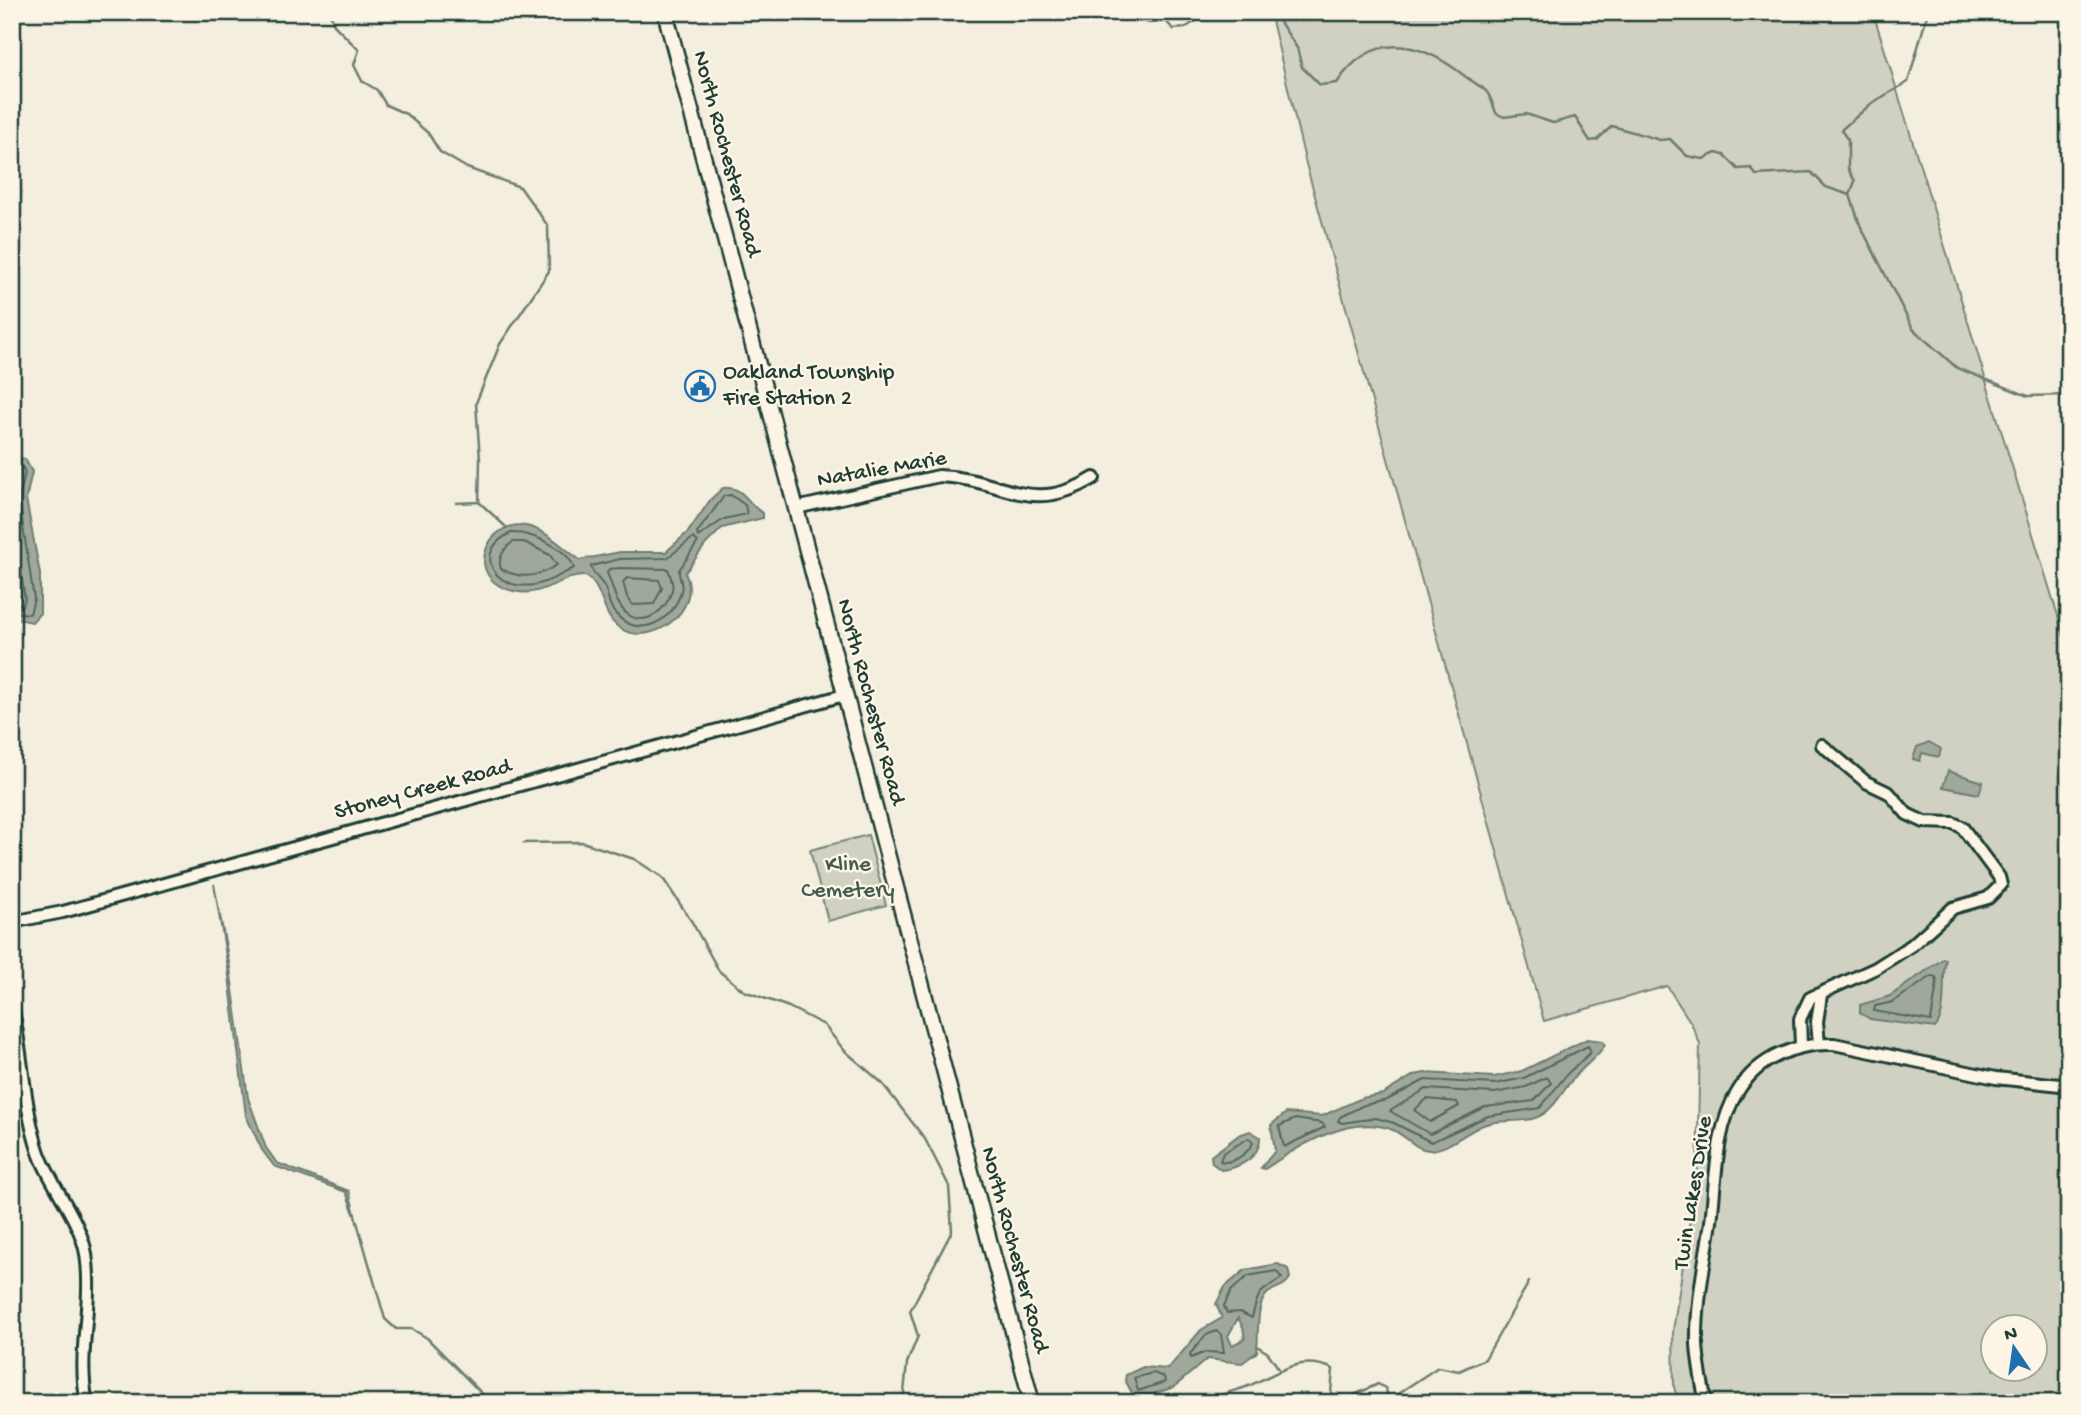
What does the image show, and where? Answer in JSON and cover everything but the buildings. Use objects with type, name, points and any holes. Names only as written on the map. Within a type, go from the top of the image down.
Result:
[{"type":"main road","name":"North Rochester Road","points":[[665,12],[1032,1403]]},
{"type":"street","name":"Natalie Marie","points":[[796,508],[939,476],[962,477],[1023,496],[1046,497],[1074,490],[1094,478]]},
{"type":"street","name":"Stoney Creek Road","points":[[12,922],[63,912],[844,695]]},
{"type":"street","points":[[1801,1046],[1799,1025],[1805,1004],[1810,998],[1897,956],[1953,908],[1992,896],[2001,885],[1999,877],[1962,827],[1917,820],[1907,814],[1889,793],[1866,782],[1822,745]]},
{"type":"street","points":[[1819,1044],[1817,1022],[1821,995]]},
{"type":"street","points":[[12,1006],[26,1101],[39,1152],[86,1252],[88,1289],[82,1358],[88,1403]]},
{"type":"street","name":"Twin Lakes Drive","points":[[1706,1403],[1698,1362],[1698,1314],[1727,1115],[1738,1090],[1754,1072],[1784,1052],[1819,1044],[2035,1084],[2069,1086]]},
{"type":"green space","points":[[1270,12],[1873,12],[2069,652],[2069,1403],[1679,1403],[1674,1387],[1673,1331],[1697,1173],[1700,1044],[1691,1023],[1667,986],[1544,1021],[1305,160]]},
{"type":"green space","name":"Kline Cemetery","points":[[868,835],[886,905],[828,921],[810,850]]},
{"type":"water","points":[[12,457],[25,459],[32,472],[26,499],[40,574],[40,613],[32,622],[12,618]]},
{"type":"water","points":[[723,488],[741,493],[763,513],[763,518],[722,528],[706,544],[685,573],[689,586],[681,611],[660,629],[634,633],[614,624],[597,588],[586,576],[568,579],[536,591],[519,592],[500,586],[489,576],[484,564],[492,539],[502,530],[515,526],[530,527],[544,533],[580,560],[620,552],[666,552],[688,532],[711,499]]},
{"type":"water","points":[[1929,742],[1941,749],[1939,757],[1922,753],[1920,761],[1913,759],[1917,747]]},
{"type":"water","points":[[1948,771],[1983,782],[1979,794],[1943,787]]},
{"type":"water","points":[[214,884],[230,968],[248,1098],[266,1148],[277,1163],[349,1191],[357,1222],[346,1192],[274,1166],[262,1150],[246,1116],[228,968]]},
{"type":"water","points":[[1946,959],[1942,1013],[1935,1028],[1870,1019],[1860,1013],[1860,1005],[1890,996]]},
{"type":"water","points":[[1587,1039],[1602,1041],[1605,1045],[1576,1075],[1552,1107],[1535,1118],[1483,1125],[1451,1143],[1430,1150],[1420,1148],[1393,1130],[1377,1126],[1343,1129],[1309,1142],[1265,1169],[1261,1168],[1275,1151],[1271,1125],[1286,1113],[1322,1116],[1362,1098],[1383,1094],[1414,1075],[1425,1073],[1494,1077],[1522,1071]]},
{"type":"water","points":[[1250,1131],[1260,1137],[1256,1151],[1247,1161],[1221,1170],[1212,1163],[1211,1156],[1239,1135]]},
{"type":"water","points":[[1278,1264],[1288,1269],[1290,1278],[1285,1284],[1268,1293],[1261,1304],[1257,1352],[1242,1363],[1207,1359],[1174,1387],[1136,1400],[1125,1380],[1126,1375],[1143,1367],[1168,1369],[1201,1330],[1222,1318],[1216,1304],[1225,1287],[1245,1270]],"holes":[[[1238,1318],[1245,1339],[1232,1345],[1228,1336]]]},
{"type":"waterway","points":[[330,12],[334,25],[359,50],[354,65],[362,81],[377,90],[386,105],[406,114],[428,133],[440,152],[467,168],[520,187],[548,226],[549,271],[500,344],[476,403],[480,460],[479,502],[506,527]]},
{"type":"waterway","points":[[1112,12],[1150,23],[1166,21],[1173,29],[1185,28],[1197,20],[1199,12]]},
{"type":"waterway","points":[[1211,12],[1227,16],[1261,15],[1278,19],[1297,48],[1302,67],[1320,85],[1337,83],[1351,66],[1380,48],[1412,48],[1445,62],[1484,89],[1496,113],[1504,117],[1526,114],[1553,123],[1575,117],[1590,141],[1597,140],[1612,126],[1660,140],[1670,139],[1687,156],[1703,159],[1716,153],[1724,155],[1738,169],[1751,168],[1756,175],[1811,172],[1826,187],[1850,195]]},
{"type":"waterway","points":[[1928,12],[1908,82],[1872,103],[1841,130],[1848,140],[1848,169],[1855,181],[1850,195],[1860,225],[1913,329],[1957,368],[2028,396],[2069,395]]},
{"type":"waterway","points":[[456,503],[479,502]]},
{"type":"waterway","points":[[524,843],[582,842],[634,859],[662,877],[692,922],[719,971],[744,991],[789,1007],[824,1025],[844,1050],[882,1083],[925,1139],[949,1186],[952,1231],[910,1311],[918,1336],[907,1363],[903,1403]]},
{"type":"waterway","points":[[357,1222],[385,1319],[396,1329],[412,1329],[427,1338],[491,1403]]},
{"type":"waterway","points":[[1390,1399],[1438,1367],[1459,1371],[1485,1359],[1529,1282]]},
{"type":"waterway","points":[[1257,1346],[1268,1353],[1279,1369]]},
{"type":"waterway","points":[[1205,1403],[1287,1368],[1308,1364],[1333,1369],[1331,1393],[1348,1398],[1378,1384],[1385,1388],[1391,1403]]},
{"type":"place","name":"Oakland Township Fire Station 2","points":[[700,386]]}]
